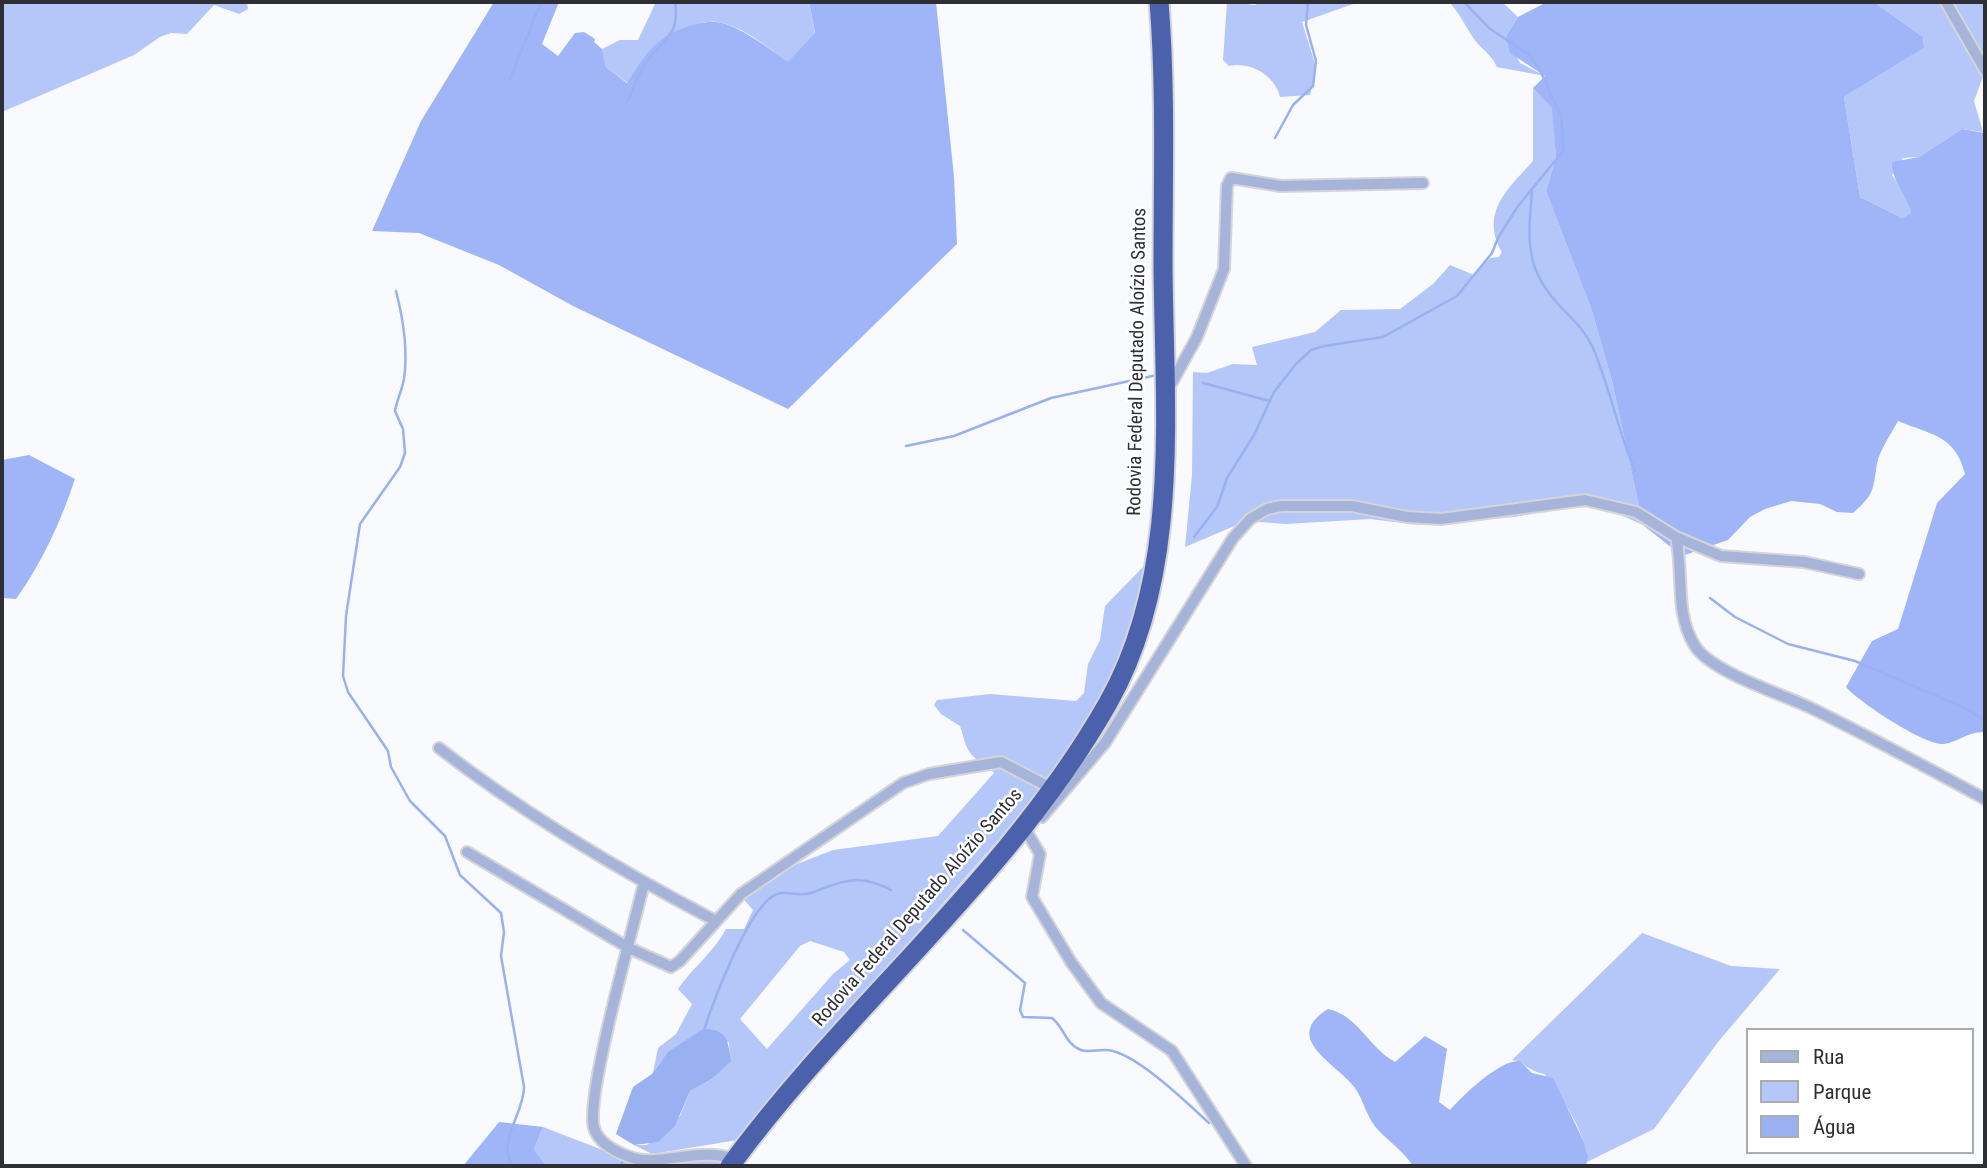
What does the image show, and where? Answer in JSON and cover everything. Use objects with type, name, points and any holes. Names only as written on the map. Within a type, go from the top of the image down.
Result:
[{"type":"highway","name":"Rodovia Federal Deputado Aloízio Santos","points":[[732,1163],[768,1114],[1041,806],[1087,737],[1120,678],[1149,596],[1163,490],[1159,2]]},
{"type":"street","points":[[1946,2],[1985,70]]},
{"type":"street","points":[[1164,396],[1189,355],[1224,270],[1227,186],[1231,177],[1281,186],[1423,183]]},
{"type":"street","points":[[1041,806],[1105,743],[1233,538],[1250,519],[1267,509],[1281,506],[1352,506],[1407,517],[1441,519],[1585,500],[1636,512],[1676,537],[1721,556],[1804,562],[1859,574]]},
{"type":"street","points":[[1676,537],[1680,560],[1681,607],[1685,625],[1699,652],[1722,667],[1811,708],[1985,799]]},
{"type":"street","points":[[439,748],[478,778],[644,883],[714,920]]},
{"type":"street","points":[[467,852],[629,948],[671,967],[680,961],[714,920],[741,894],[804,853],[863,809],[916,777],[1001,762],[1041,806],[1040,854],[1032,897],[1063,952],[1101,1003],[1172,1051],[1246,1166]]},
{"type":"street","points":[[644,883],[592,1117],[599,1139],[632,1158],[662,1159],[708,1153],[732,1163]]},
{"type":"green space","points":[[2,2],[247,2],[248,9],[239,14],[214,5],[187,34],[171,33],[160,37],[134,55],[2,112]]},
{"type":"green space","points":[[656,2],[809,2],[815,34],[788,63],[737,28],[718,22],[706,22],[667,41],[644,62],[628,83],[606,67],[602,49],[620,40],[638,40]]},
{"type":"green space","points":[[1227,2],[1255,5],[1259,2],[1359,2],[1302,22],[1316,67],[1310,95],[1280,97],[1273,83],[1261,72],[1246,66],[1229,66],[1223,60]]},
{"type":"green space","points":[[1449,2],[1502,2],[1518,17],[1506,36],[1520,63],[1545,76],[1497,67]]},
{"type":"green space","points":[[1874,2],[1985,2],[1985,71],[1974,101],[1983,132],[1962,129],[1919,157],[1903,158],[1892,175],[1908,200],[1911,213],[1902,218],[1860,197],[1844,97],[1924,48],[1923,37]]},
{"type":"green space","points":[[1533,88],[1553,108],[1556,157],[1546,191],[1592,311],[1612,381],[1643,525],[1601,506],[1575,505],[1515,517],[1420,525],[1370,519],[1286,524],[1246,521],[1185,547],[1192,475],[1193,372],[1207,373],[1233,364],[1257,365],[1252,347],[1315,332],[1341,310],[1400,309],[1433,284],[1450,265],[1474,275],[1490,258],[1499,257],[1502,252],[1494,225],[1496,212],[1507,191],[1533,161]]},
{"type":"green space","points":[[1174,436],[1174,474],[1164,576],[1148,628],[1081,745],[786,1083],[744,1139],[652,1154],[634,1145],[647,1145],[680,1116],[690,1091],[712,1079],[730,1061],[729,1042],[685,1045],[669,1054],[653,1073],[658,1048],[676,1034],[692,1004],[678,989],[716,945],[726,929],[744,929],[753,910],[738,893],[774,873],[833,850],[938,836],[994,773],[972,755],[960,726],[941,714],[934,705],[937,700],[990,694],[1076,701],[1084,693],[1088,664],[1100,640],[1105,606],[1143,567],[1150,553]],"holes":[[[810,941],[844,952],[850,960],[833,974],[767,1049],[740,1019],[800,946]]]},
{"type":"green space","points":[[1642,933],[1731,966],[1780,969],[1718,1042],[1654,1129],[1587,1162],[1587,1153],[1579,1129],[1550,1081],[1544,1074],[1512,1060]]},
{"type":"green space","points":[[543,1127],[644,1166],[546,1166],[534,1149]]},
{"type":"green space","points":[[721,1153],[725,1166],[670,1166]]},
{"type":"shaded area","points":[[494,2],[559,2],[542,44],[558,56],[575,33],[584,32],[595,39],[594,42],[602,49],[606,67],[627,83],[656,44],[666,36],[696,24],[726,24],[788,62],[815,33],[809,2],[936,2],[954,177],[957,244],[788,409],[573,306],[499,265],[419,233],[372,231],[421,121]]},
{"type":"shaded area","points":[[1547,2],[1874,2],[1923,37],[1924,48],[1844,97],[1860,197],[1902,218],[1911,213],[1894,175],[1892,162],[1919,157],[1962,129],[1985,133],[1985,732],[1974,733],[1944,744],[1935,743],[1893,722],[1846,687],[1872,641],[1898,629],[1937,503],[1965,474],[1955,451],[1940,438],[1898,421],[1878,458],[1872,491],[1853,513],[1837,512],[1820,504],[1791,501],[1750,517],[1728,540],[1682,556],[1643,525],[1612,381],[1592,311],[1546,191],[1556,157],[1552,108],[1533,88],[1545,76],[1510,53],[1506,36],[1518,17]]},
{"type":"shaded area","points":[[29,455],[75,479],[57,526],[34,571],[16,599],[2,598],[2,460]]},
{"type":"shaded area","points":[[1328,1009],[1348,1018],[1395,1062],[1425,1036],[1447,1049],[1439,1102],[1450,1110],[1492,1072],[1512,1062],[1520,1061],[1532,1073],[1553,1078],[1584,1142],[1588,1157],[1586,1166],[1413,1166],[1375,1126],[1355,1088],[1317,1051],[1311,1041],[1310,1031],[1315,1020]]},
{"type":"shaded area","points":[[499,1122],[543,1127],[534,1149],[546,1166],[463,1166]]},
{"type":"water","points":[[703,1029],[717,1031],[725,1037],[731,1061],[712,1079],[690,1091],[675,1126],[658,1142],[634,1145],[616,1134],[633,1087],[652,1074],[668,1052]]},
{"type":"waterway","points":[[510,79],[541,2]]},
{"type":"waterway","points":[[627,102],[646,63],[673,30],[675,2]]},
{"type":"waterway","points":[[1275,138],[1293,105],[1313,86],[1316,61],[1306,25],[1308,2]]},
{"type":"waterway","points":[[1194,537],[1217,507],[1227,478],[1254,435],[1274,392],[1296,364],[1311,350],[1383,337],[1457,296],[1492,253],[1518,206],[1564,150],[1561,116],[1539,68],[1528,54],[1489,28],[1464,2]]},
{"type":"waterway","points":[[1532,191],[1530,239],[1534,266],[1548,292],[1582,330],[1593,348],[1635,471]]},
{"type":"waterway","points":[[396,291],[403,323],[405,357],[404,379],[395,411],[403,429],[405,453],[400,467],[360,524],[346,616],[343,676],[348,692],[388,751],[391,767],[410,801],[445,836],[460,875],[501,913],[504,932],[501,956],[524,1087],[509,1137],[508,1156],[512,1166]]},
{"type":"waterway","points":[[906,446],[954,436],[1051,398],[1157,375]]},
{"type":"waterway","points":[[1203,383],[1270,401]]},
{"type":"waterway","points":[[1710,598],[1735,617],[1788,644],[1855,661],[1965,708],[1985,721]]},
{"type":"waterway","points":[[704,1030],[715,998],[744,934],[766,901],[777,894],[808,894],[852,880],[870,882],[891,890]]},
{"type":"waterway","points":[[963,930],[1025,983],[1020,1010],[1023,1017],[1052,1018],[1071,1044],[1081,1050],[1109,1050],[1125,1056],[1163,1082],[1209,1123]]},
{"type":"waterway","points":[[621,1166],[623,1161]]}]
